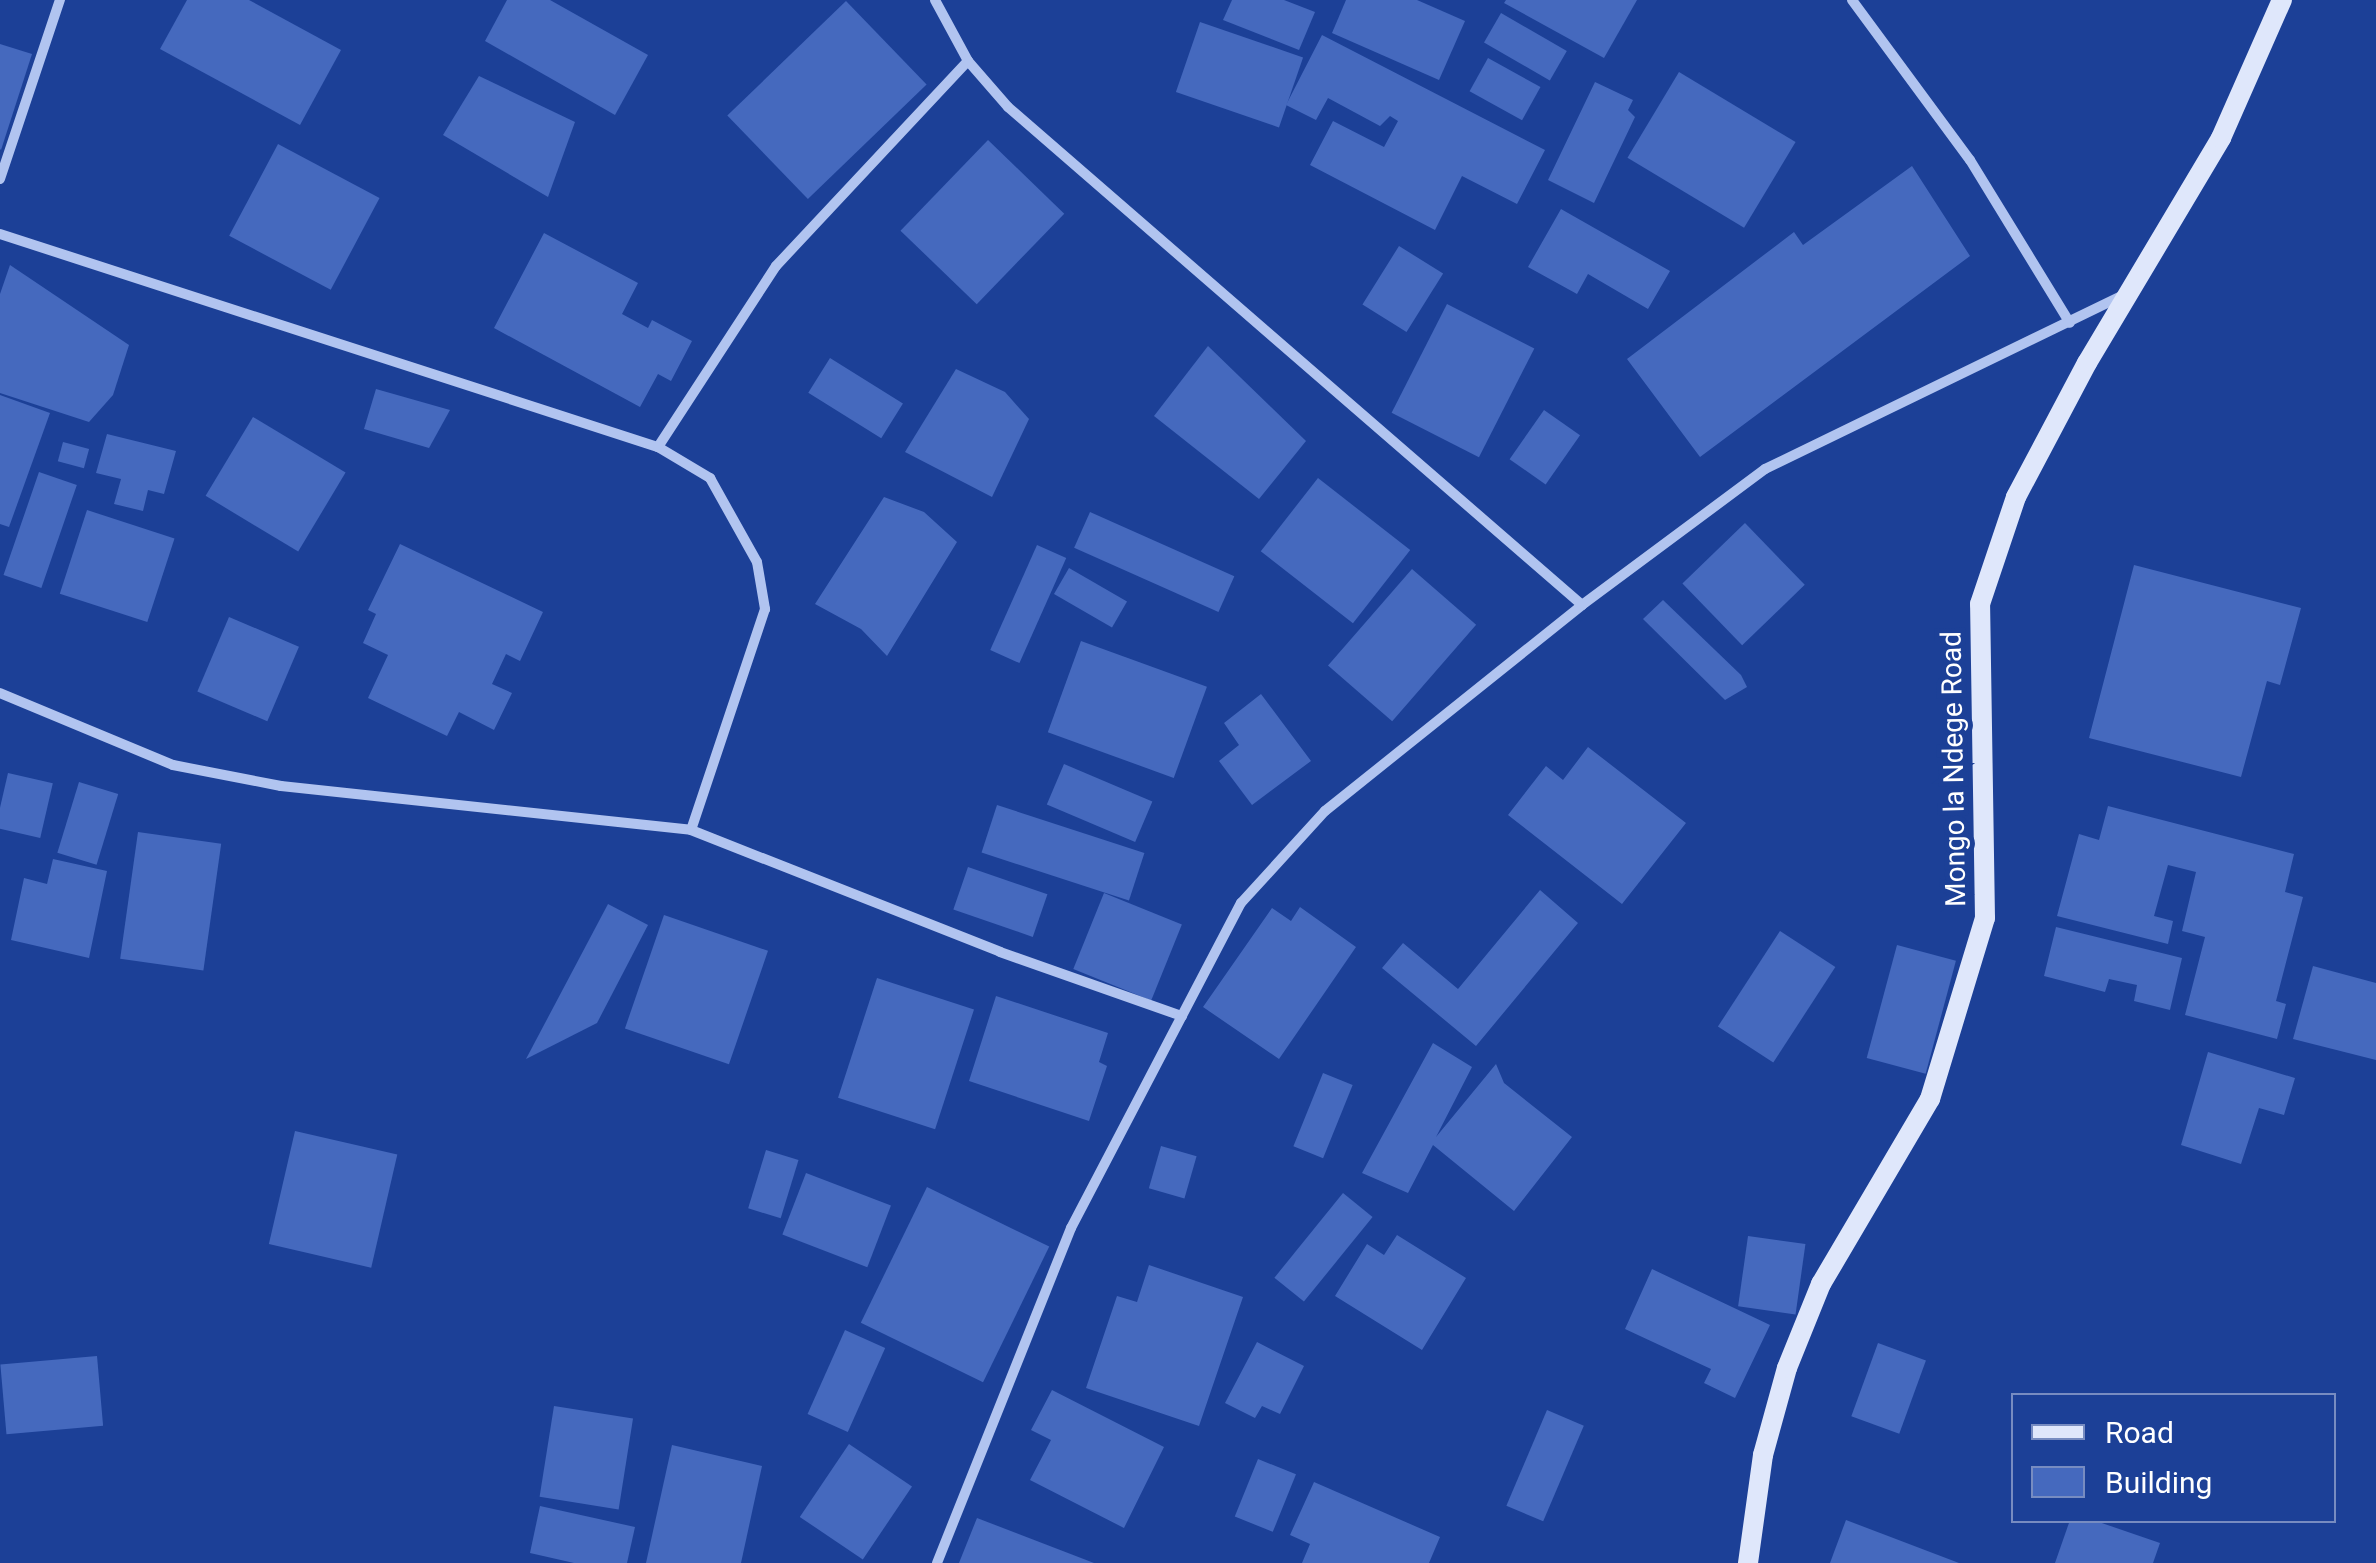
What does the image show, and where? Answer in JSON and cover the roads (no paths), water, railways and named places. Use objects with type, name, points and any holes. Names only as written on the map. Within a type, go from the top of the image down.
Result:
[{"type":"street","points":[[0,178],[60,0]]},
{"type":"street","points":[[935,0],[968,61],[1008,106],[1582,605]]},
{"type":"street","points":[[1852,0],[1970,160],[2070,323]]},
{"type":"street","name":"Mongo la Ndege Road","points":[[1748,1563],[1763,1455],[1788,1368],[1821,1284],[1930,1098],[1985,918],[1980,604],[2016,496],[2221,138],[2282,0]]},
{"type":"street","points":[[658,447],[776,266],[968,61]]},
{"type":"street","points":[[0,234],[658,447],[710,478],[757,562],[765,609],[691,830]]},
{"type":"street","points":[[937,1563],[1070,1228],[1241,903],[1325,811],[1582,605],[1765,469],[2129,293]]},
{"type":"street","points":[[0,693],[173,765],[281,786],[691,830],[1000,952],[1182,1016]]}]
